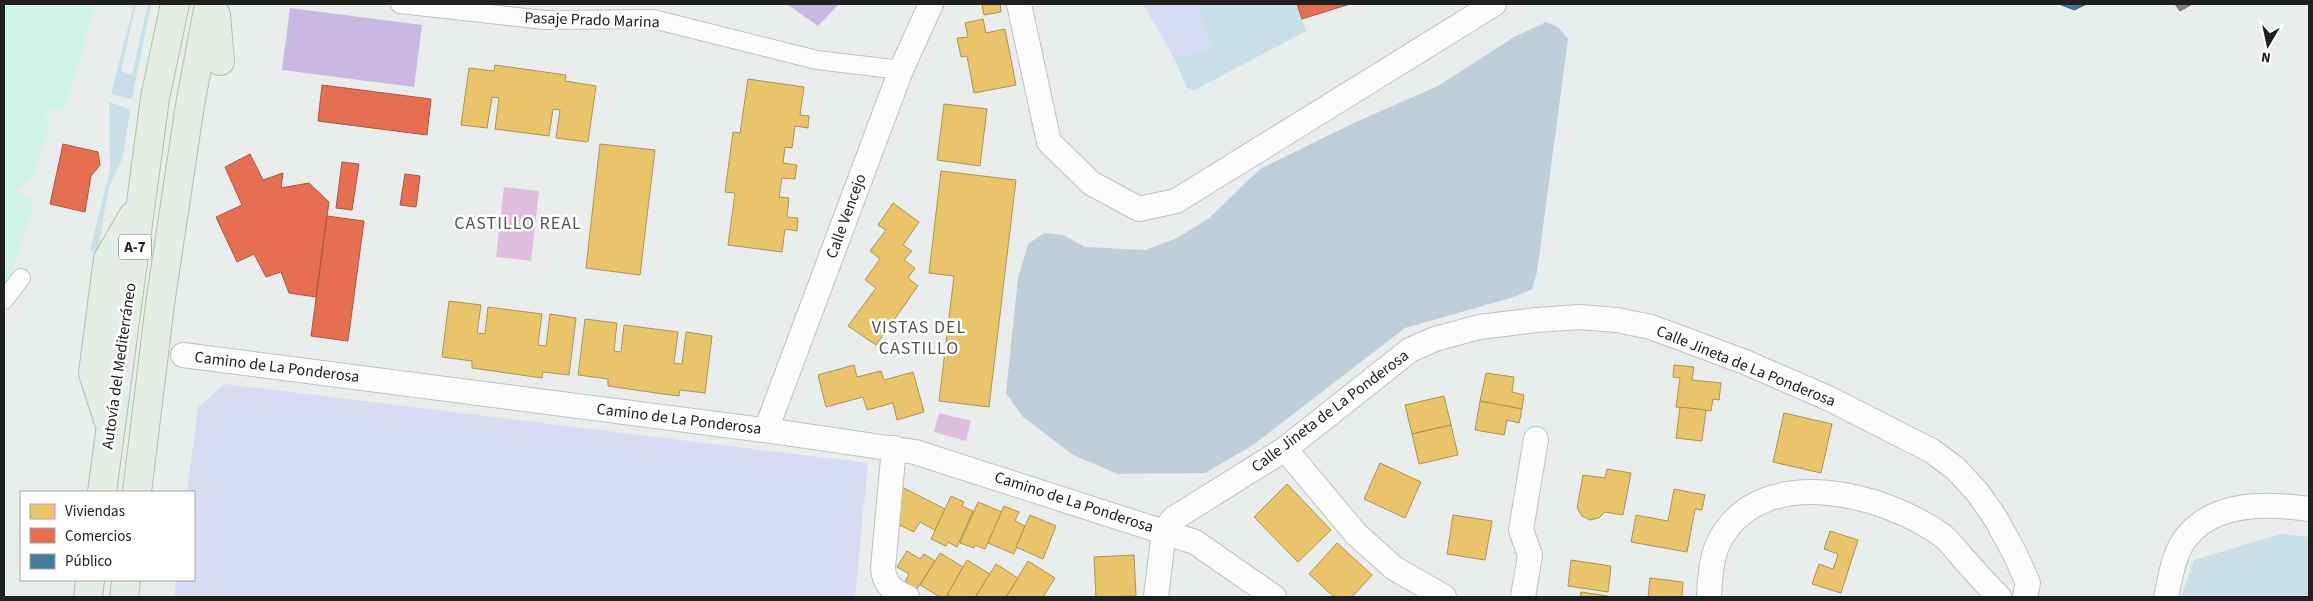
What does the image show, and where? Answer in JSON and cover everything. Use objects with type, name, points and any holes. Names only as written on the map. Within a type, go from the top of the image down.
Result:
[{"type":"highway","name":"Autovía del Mediterráneo","points":[[102,491],[110,426],[93,373],[108,259],[140,204],[155,98],[175,4]]},
{"type":"highway","name":"Autovía del Mediterráneo","points":[[137,491],[160,304],[190,105],[209,4]]},
{"type":"highway","points":[[214,4],[220,61]]},
{"type":"highway","points":[[88,597],[90,581]]},
{"type":"highway","points":[[124,597],[126,581]]},
{"type":"street","name":"Pasaje Prado Marina","points":[[400,4],[544,20],[653,20],[817,60],[901,70]]},
{"type":"street","name":"Calle Vencejo","points":[[766,430],[901,70],[931,4]]},
{"type":"street","points":[[1019,4],[1049,142],[1091,183],[1139,210],[1176,201],[1494,4]]},
{"type":"street","points":[[4,300],[21,278]]},
{"type":"street","name":"Calle Jineta de La Ponderosa","points":[[1164,531],[1173,519],[1285,449],[1410,350],[1435,339],[1479,327],[1580,317],[1651,327],[1745,362],[1830,399],[1932,451],[1956,469],[1978,493],[2015,554],[2028,592]]},
{"type":"street","name":"Camino de La Ponderosa","points":[[184,355],[766,430],[915,452],[1195,542],[1274,597]]},
{"type":"street","points":[[1523,597],[1530,555],[1521,530],[1536,439]]},
{"type":"street","points":[[894,448],[884,578],[888,587],[906,597]]},
{"type":"street","points":[[1285,449],[1357,535],[1394,568],[1444,597]]},
{"type":"street","points":[[1709,597],[1711,571],[1720,539],[1736,518],[1765,500],[1798,492],[1835,492],[1872,501],[1912,517],[1944,537],[1999,597]]},
{"type":"street","points":[[2166,597],[2182,543],[2196,528],[2215,514],[2245,507],[2263,506],[2282,505],[2309,509]]},
{"type":"street","points":[[1156,597],[1164,531]]},
{"type":"shaded area","points":[[134,4],[136,4],[121,71],[132,75],[148,4],[151,4],[132,99],[111,94]]},
{"type":"shaded area","points":[[787,4],[839,4],[818,26]]},
{"type":"shaded area","points":[[1143,4],[1194,4],[1213,46],[1200,52],[1173,56]]},
{"type":"shaded area","points":[[1194,4],[1297,4],[1306,31],[1195,90],[1187,88],[1173,56],[1200,52],[1213,46]]},
{"type":"shaded area","points":[[290,8],[422,25],[414,87],[282,70]]},
{"type":"shaded area","points":[[1546,22],[1559,28],[1568,39],[1537,272],[1532,289],[1514,297],[1405,328],[1253,445],[1205,473],[1118,474],[1073,455],[1022,416],[1006,393],[1018,278],[1028,244],[1044,233],[1063,235],[1085,247],[1145,250],[1177,238],[1208,219],[1260,169],[1358,121],[1438,86],[1514,37]]},
{"type":"shaded area","points":[[109,102],[130,109],[123,157],[109,187],[98,253],[90,250],[110,170]]},
{"type":"shaded area","points":[[504,187],[539,191],[531,261],[496,257]]},
{"type":"shaded area","points":[[225,384],[868,463],[855,597],[174,597],[176,581],[195,581],[195,491],[187,491],[198,407]]},
{"type":"shaded area","points":[[939,413],[971,421],[966,441],[934,432]]},
{"type":"shaded area","points":[[2280,534],[2309,537],[2309,597],[2181,597],[2194,560]]},
{"type":"sand","points":[[4,4],[96,4],[65,107],[59,111],[49,108],[46,117],[48,128],[33,176],[16,192],[30,197],[33,208],[12,271],[4,282]]},
{"type":"building: Viviendas","points":[[982,4],[1000,4],[1001,12],[984,15]]},
{"type":"building: Viviendas","points":[[983,19],[986,33],[1005,29],[1016,85],[974,93],[967,56],[961,57],[957,38],[968,37],[965,23]]},
{"type":"building: Viviendas","points":[[495,65],[566,75],[565,81],[596,86],[588,142],[556,138],[560,110],[553,109],[549,136],[495,129],[499,98],[492,97],[487,128],[461,125],[469,68],[494,71]]},
{"type":"building: Viviendas","points":[[748,79],[804,87],[800,115],[809,116],[808,128],[795,126],[792,148],[785,147],[783,163],[797,165],[795,179],[782,178],[779,197],[789,198],[787,217],[798,218],[797,231],[785,229],[782,252],[728,245],[735,193],[725,192],[733,132],[740,133]]},
{"type":"building: Viviendas","points":[[944,104],[987,109],[980,166],[937,160]]},
{"type":"building: Viviendas","points":[[600,144],[655,150],[640,275],[586,268]]},
{"type":"building: Viviendas","points":[[941,171],[1016,180],[989,407],[939,401],[954,276],[929,273]]},
{"type":"building: Viviendas","points":[[893,203],[919,222],[903,245],[912,251],[904,260],[915,268],[908,278],[918,286],[876,345],[848,326],[876,288],[865,280],[880,259],[870,251],[886,230],[878,225]]},
{"type":"building: Viviendas","points":[[449,301],[481,305],[477,333],[485,334],[488,307],[542,314],[538,345],[546,346],[550,314],[576,318],[569,375],[543,372],[542,378],[472,368],[472,361],[442,357]]},
{"type":"building: Viviendas","points":[[585,319],[617,323],[614,351],[621,352],[624,325],[678,332],[674,363],[682,364],[686,332],[712,336],[705,393],[680,390],[679,396],[663,394],[608,386],[608,379],[578,375]]},
{"type":"building: Viviendas","points":[[854,365],[857,377],[881,371],[884,380],[913,372],[924,412],[897,420],[893,403],[867,410],[863,397],[826,407],[818,375]]},
{"type":"building: Viviendas","points":[[1674,365],[1694,367],[1692,380],[1721,383],[1719,400],[1713,399],[1711,411],[1676,407],[1680,378],[1673,377]]},
{"type":"building: Viviendas","points":[[1486,373],[1514,377],[1512,392],[1524,395],[1522,409],[1480,401]]},
{"type":"building: Viviendas","points":[[1444,396],[1451,425],[1412,434],[1405,405]]},
{"type":"building: Viviendas","points":[[1480,401],[1522,409],[1519,423],[1507,420],[1504,435],[1475,430]]},
{"type":"building: Viviendas","points":[[1680,407],[1706,410],[1702,441],[1676,438]]},
{"type":"building: Viviendas","points":[[1784,413],[1832,424],[1821,473],[1773,462]]},
{"type":"building: Viviendas","points":[[1451,425],[1458,455],[1419,464],[1412,434]]},
{"type":"building: Viviendas","points":[[1380,463],[1421,482],[1405,518],[1364,499]]},
{"type":"building: Viviendas","points":[[1607,469],[1631,473],[1623,515],[1605,512],[1599,518],[1590,520],[1582,516],[1577,508],[1583,475],[1605,478]]},
{"type":"building: Viviendas","points":[[1287,484],[1331,530],[1298,562],[1254,517]]},
{"type":"building: Viviendas","points":[[900,486],[945,509],[935,530],[920,522],[914,532],[895,523]]},
{"type":"building: Viviendas","points":[[1674,489],[1705,495],[1702,510],[1695,509],[1687,552],[1631,542],[1636,515],[1668,521]]},
{"type":"building: Viviendas","points":[[951,496],[964,502],[962,506],[973,511],[957,547],[948,542],[946,546],[931,539]]},
{"type":"building: Viviendas","points":[[978,502],[1002,512],[985,549],[975,545],[974,548],[960,543]]},
{"type":"building: Viviendas","points":[[1004,506],[1019,512],[1015,521],[1025,526],[1014,554],[988,543]]},
{"type":"building: Viviendas","points":[[1030,515],[1056,526],[1043,559],[1016,547]]},
{"type":"building: Viviendas","points":[[1453,515],[1492,521],[1485,560],[1447,554]]},
{"type":"building: Viviendas","points":[[1830,531],[1858,540],[1841,593],[1812,584],[1819,564],[1833,569],[1836,561],[1838,554],[1824,549]]},
{"type":"building: Viviendas","points":[[1337,543],[1372,575],[1352,597],[1334,597],[1309,574]]},
{"type":"building: Viviendas","points":[[907,551],[920,559],[924,554],[935,561],[917,589],[905,582],[909,574],[897,567]]},
{"type":"building: Viviendas","points":[[940,553],[963,567],[946,597],[940,597],[920,585]]},
{"type":"building: Viviendas","points":[[1134,555],[1136,596],[1096,597],[1094,557]]},
{"type":"building: Viviendas","points":[[967,560],[990,574],[975,597],[952,597],[947,595]]},
{"type":"building: Viviendas","points":[[1571,560],[1611,566],[1608,592],[1568,586]]},
{"type":"building: Viviendas","points":[[1028,561],[1055,578],[1043,597],[1006,597]]},
{"type":"building: Viviendas","points":[[996,564],[1018,578],[1006,597],[977,597],[976,596]]},
{"type":"building: Viviendas","points":[[1650,578],[1683,582],[1682,597],[1648,597]]},
{"type":"building: Viviendas","points":[[1581,592],[1608,596],[1608,597],[1580,597]]},
{"type":"building: Comercios","points":[[1297,4],[1350,4],[1302,19]]},
{"type":"building: Comercios","points":[[322,85],[431,99],[427,135],[318,121]]},
{"type":"building: Comercios","points":[[63,144],[98,152],[100,165],[91,176],[85,212],[50,204]]},
{"type":"building: Comercios","points":[[250,154],[263,180],[283,173],[281,188],[309,183],[329,202],[316,297],[289,293],[281,272],[266,277],[254,254],[237,262],[216,217],[242,205],[225,167]]},
{"type":"building: Comercios","points":[[342,162],[359,164],[352,210],[336,208]]},
{"type":"building: Comercios","points":[[405,174],[420,176],[416,207],[400,205]]},
{"type":"building: Comercios","points":[[327,216],[364,221],[348,341],[311,336]]},
{"type":"building: Público","points":[[2059,4],[2087,4],[2074,10]]},
{"type":"building: Industria","points":[[2175,4],[2192,4],[2180,11]]},
{"type":"district","name":"CASTILLO REAL","points":[[518,223]]},
{"type":"district","name":"VISTAS DEL CASTILLO","points":[[919,337]]}]
